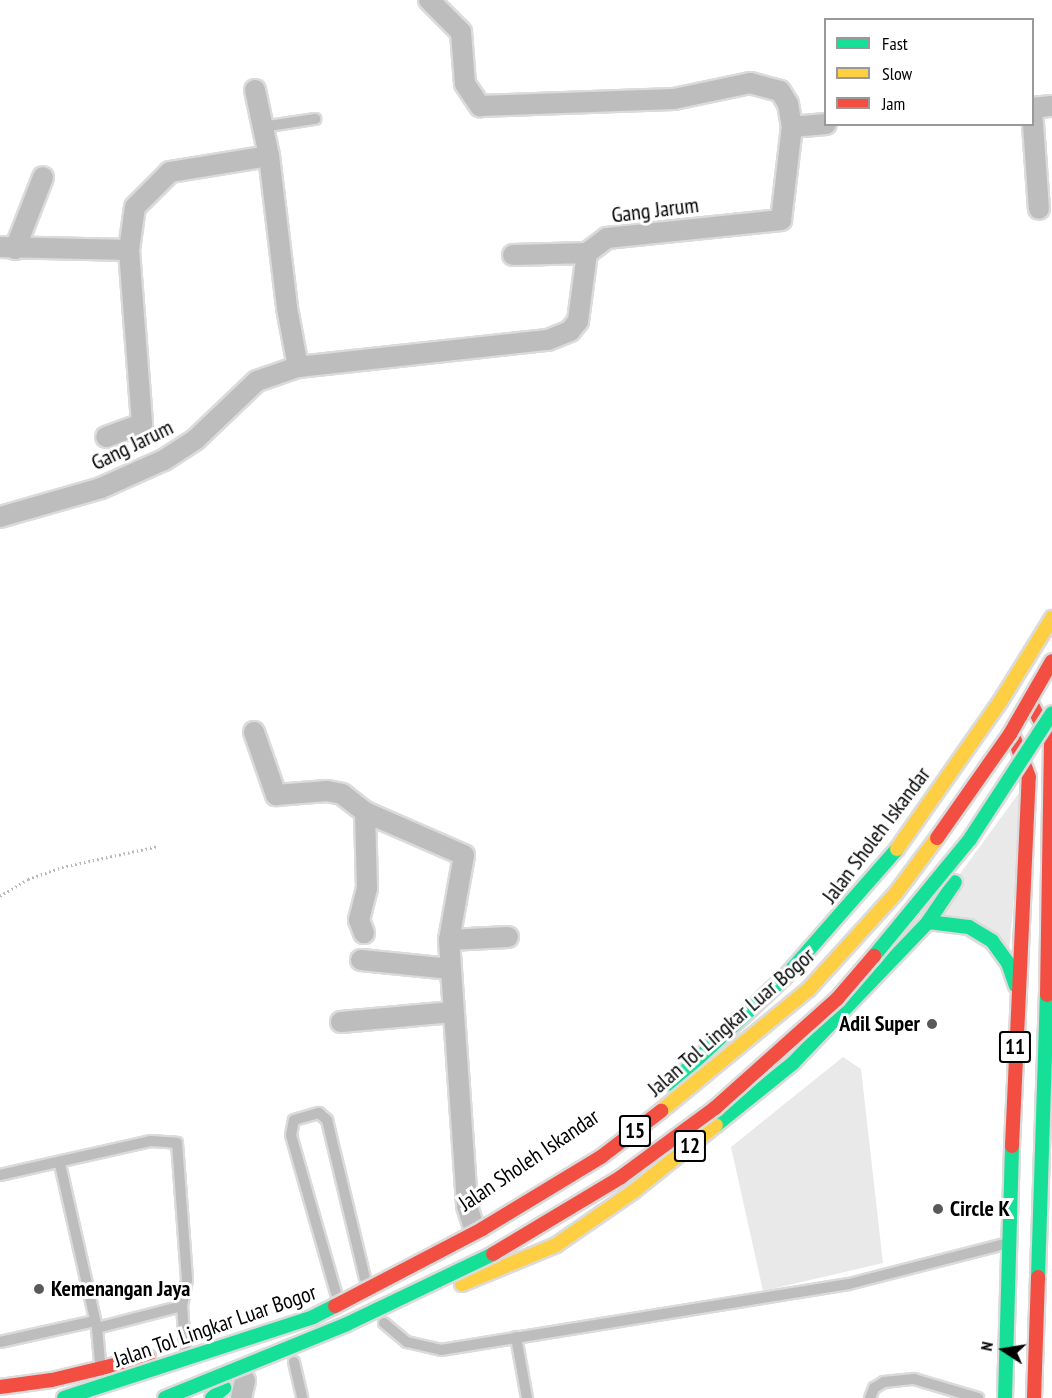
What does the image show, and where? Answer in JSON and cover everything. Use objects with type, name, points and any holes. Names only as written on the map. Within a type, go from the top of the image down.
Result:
[{"type":"highway","name":"Jalan Sholeh Iskandar","points":[[0,1387],[132,1361],[186,1346],[336,1293],[473,1224],[643,1108],[699,1061],[785,977],[892,856],[1000,702],[1052,618]]},
{"type":"highway","name":"Jalan Tol Lingkar Luar Bogor","points":[[64,1398],[313,1317],[482,1229],[609,1150],[687,1091],[808,990],[896,892],[956,812],[1010,735],[1052,661]]},
{"type":"highway","name":"11","points":[[1017,676],[1052,741],[1047,1067],[1034,1398]]},
{"type":"highway","name":"11","points":[[1000,702],[1029,777],[1017,988],[1005,1397]]},
{"type":"highway","name":"Jalan Tol Lingkar Luar Bogor","points":[[165,1398],[347,1324],[471,1267],[621,1177],[715,1107],[837,999],[917,907],[970,839],[1052,713]]},
{"type":"highway","name":"11","points":[[1029,777],[1052,741]]},
{"type":"highway","points":[[1012,803],[1029,777]]},
{"type":"highway","name":"12","points":[[190,1398],[224,1388],[243,1389],[294,1362],[384,1323],[465,1283],[556,1245],[634,1191],[793,1063],[928,922],[990,837]]},
{"type":"highway","points":[[928,922],[943,921],[969,927],[992,941],[1008,963],[1017,988]]},
{"type":"highway","points":[[365,1278],[384,1323]]},
{"type":"highway","points":[[212,1398],[224,1388]]},
{"type":"street","points":[[429,0],[461,32],[465,84],[480,106],[674,99],[750,83],[780,91],[788,104],[792,127],[824,124]]},
{"type":"street","points":[[255,90],[269,156],[287,308],[298,367]]},
{"type":"street","points":[[1034,109],[1052,106]]},
{"type":"street","points":[[1033,126],[1039,209]]},
{"type":"street","name":"Gang Jarum","points":[[0,517],[101,488],[164,460],[196,440],[257,381],[298,367],[555,337],[570,331],[578,321],[587,253],[607,238],[782,220],[792,127]]},
{"type":"street","name":"Gang Jarum","points":[[106,437],[142,424],[129,250],[135,207],[170,172],[269,156]]},
{"type":"street","points":[[43,177],[8,248],[129,250]]},
{"type":"street","points":[[513,255],[587,253]]},
{"type":"street","points":[[254,732],[276,795],[327,791],[342,794],[365,812],[464,855],[449,940],[467,1206],[473,1224]]},
{"type":"street","points":[[364,933],[359,920],[367,888],[365,812]]},
{"type":"street","points":[[449,940],[508,937]]},
{"type":"street","points":[[361,960],[451,969]]},
{"type":"street","points":[[341,1022],[453,1012]]},
{"type":"street","points":[[0,1371],[100,1360],[132,1361]]},
{"type":"lane","points":[[262,127],[315,119]]},
{"type":"lane","points":[[336,1293],[291,1135],[294,1120],[319,1113],[327,1120],[365,1278]]},
{"type":"lane","points":[[0,1175],[60,1164],[151,1141],[177,1143],[187,1280],[182,1306],[186,1346]]},
{"type":"lane","points":[[60,1164],[96,1324],[100,1360]]},
{"type":"lane","points":[[384,1323],[407,1342],[426,1349],[516,1337],[849,1284],[1008,1243]]},
{"type":"lane","points":[[0,1342],[182,1306]]},
{"type":"lane","points":[[516,1337],[527,1398]]},
{"type":"lane","points":[[294,1362],[302,1398]]},
{"type":"lane","points":[[870,1398],[874,1388],[884,1382],[914,1379],[978,1398]]},
{"type":"lane","points":[[984,1398],[1005,1397]]},
{"type":"path","points":[[0,896],[28,879],[62,867],[159,846]]},
{"type":"shaded area","points":[[1024,786],[1008,963],[930,915]]},
{"type":"shaded area","points":[[843,1057],[861,1069],[883,1263],[763,1291],[731,1147]]},
{"type":"traffic: fast","points":[[874,956],[970,839],[1052,713]]},
{"type":"traffic: fast","points":[[671,1084],[785,977],[897,849]]},
{"type":"traffic: fast","points":[[716,1125],[793,1063],[928,922],[955,882]]},
{"type":"traffic: fast","points":[[928,922],[969,927],[992,941],[1008,963],[1016,986]]},
{"type":"traffic: fast","points":[[1038,1277],[1047,995]]},
{"type":"traffic: fast","points":[[1005,1398],[1012,1146]]},
{"type":"traffic: fast","points":[[165,1398],[347,1324],[493,1254]]},
{"type":"traffic: fast","points":[[64,1398],[313,1317],[335,1306]]},
{"type":"traffic: fast","points":[[212,1398],[224,1388]]},
{"type":"traffic: slow","points":[[897,849],[1000,702],[1052,618]]},
{"type":"traffic: slow","points":[[661,1111],[808,990],[896,893],[937,838]]},
{"type":"traffic: slow","points":[[462,1284],[556,1245],[634,1191],[716,1125]]},
{"type":"traffic: jam","points":[[937,838],[1010,734],[1052,661]]},
{"type":"traffic: jam","points":[[1031,703],[1051,742],[1047,995]]},
{"type":"traffic: jam","points":[[1012,1146],[1029,777],[1015,740]]},
{"type":"traffic: jam","points":[[493,1254],[621,1177],[715,1108],[837,999],[874,956]]},
{"type":"traffic: jam","points":[[335,1306],[482,1229],[601,1157],[661,1111]]},
{"type":"traffic: jam","points":[[1034,1398],[1038,1277]]},
{"type":"traffic: jam","points":[[0,1387],[52,1380],[148,1357]]},
{"type":"place","name":"Adil Super","points":[[932,1024]]},
{"type":"place","name":"Circle K","points":[[938,1209]]},
{"type":"place","name":"Kemenangan Jaya","points":[[39,1289]]}]
